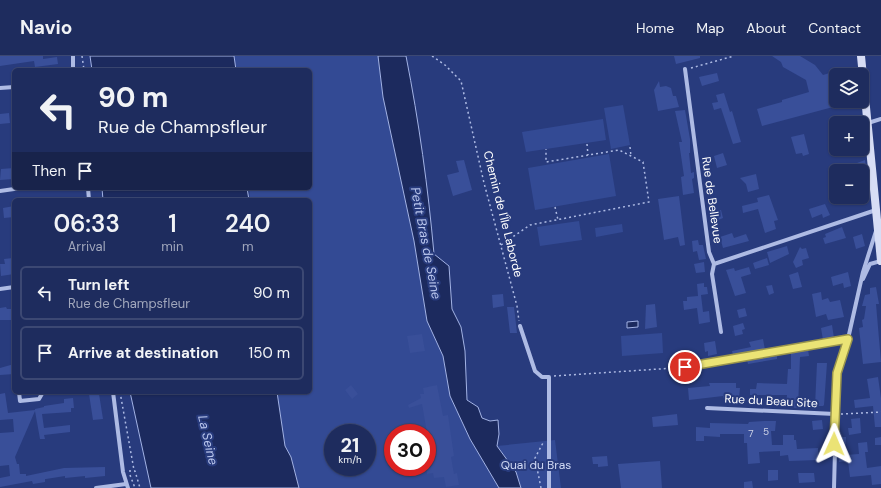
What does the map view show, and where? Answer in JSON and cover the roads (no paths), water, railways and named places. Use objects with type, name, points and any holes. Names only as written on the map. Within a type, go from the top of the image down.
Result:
[{"type":"main road","points":[[861,56],[867,116]]},
{"type":"main road","points":[[869,134],[881,258]]},
{"type":"street","points":[[73,56],[73,68]]},
{"type":"street","name":"Rue de Bellevue","points":[[685,69],[709,252],[714,264],[712,274],[721,332]]},
{"type":"street","points":[[0,88],[12,87]]},
{"type":"street","points":[[869,123],[881,119]]},
{"type":"street","points":[[0,191],[12,189]]},
{"type":"street","points":[[714,264],[876,210]]},
{"type":"street","points":[[863,279],[862,276],[878,225]]},
{"type":"street","points":[[834,488],[837,373],[848,339],[863,279],[870,264],[881,258],[876,251],[868,255]]},
{"type":"street","points":[[0,289],[12,287]]},
{"type":"street","points":[[520,326],[522,337],[535,370],[542,377],[549,377],[549,488]]},
{"type":"street","points":[[678,368],[848,339]]},
{"type":"street","points":[[19,394],[20,401],[39,399],[42,394]]},
{"type":"street","points":[[96,488],[127,486],[123,472],[113,394]]},
{"type":"street","name":"Rue du Beau Site","points":[[707,408],[835,414]]},
{"type":"water","points":[[90,56],[234,56],[236,68],[92,68]]},
{"type":"water","name":"Petit Bras de Seine","points":[[378,56],[406,56],[423,155],[434,254],[449,266],[452,309],[461,327],[465,351],[467,400],[478,407],[482,418],[490,421],[498,420],[499,434],[497,446],[516,472],[521,488],[499,488],[470,439],[450,396],[443,356],[427,321],[414,241],[383,97]]},
{"type":"water","points":[[102,190],[247,190],[249,198],[103,198]]},
{"type":"water","points":[[638,321],[638,327],[627,328],[627,322]]},
{"type":"water","name":"La Seine","points":[[130,394],[277,394],[285,446],[291,457],[299,488],[151,488]]},
{"type":"park label","name":"Quai du Bras","points":[[536,465]]}]
